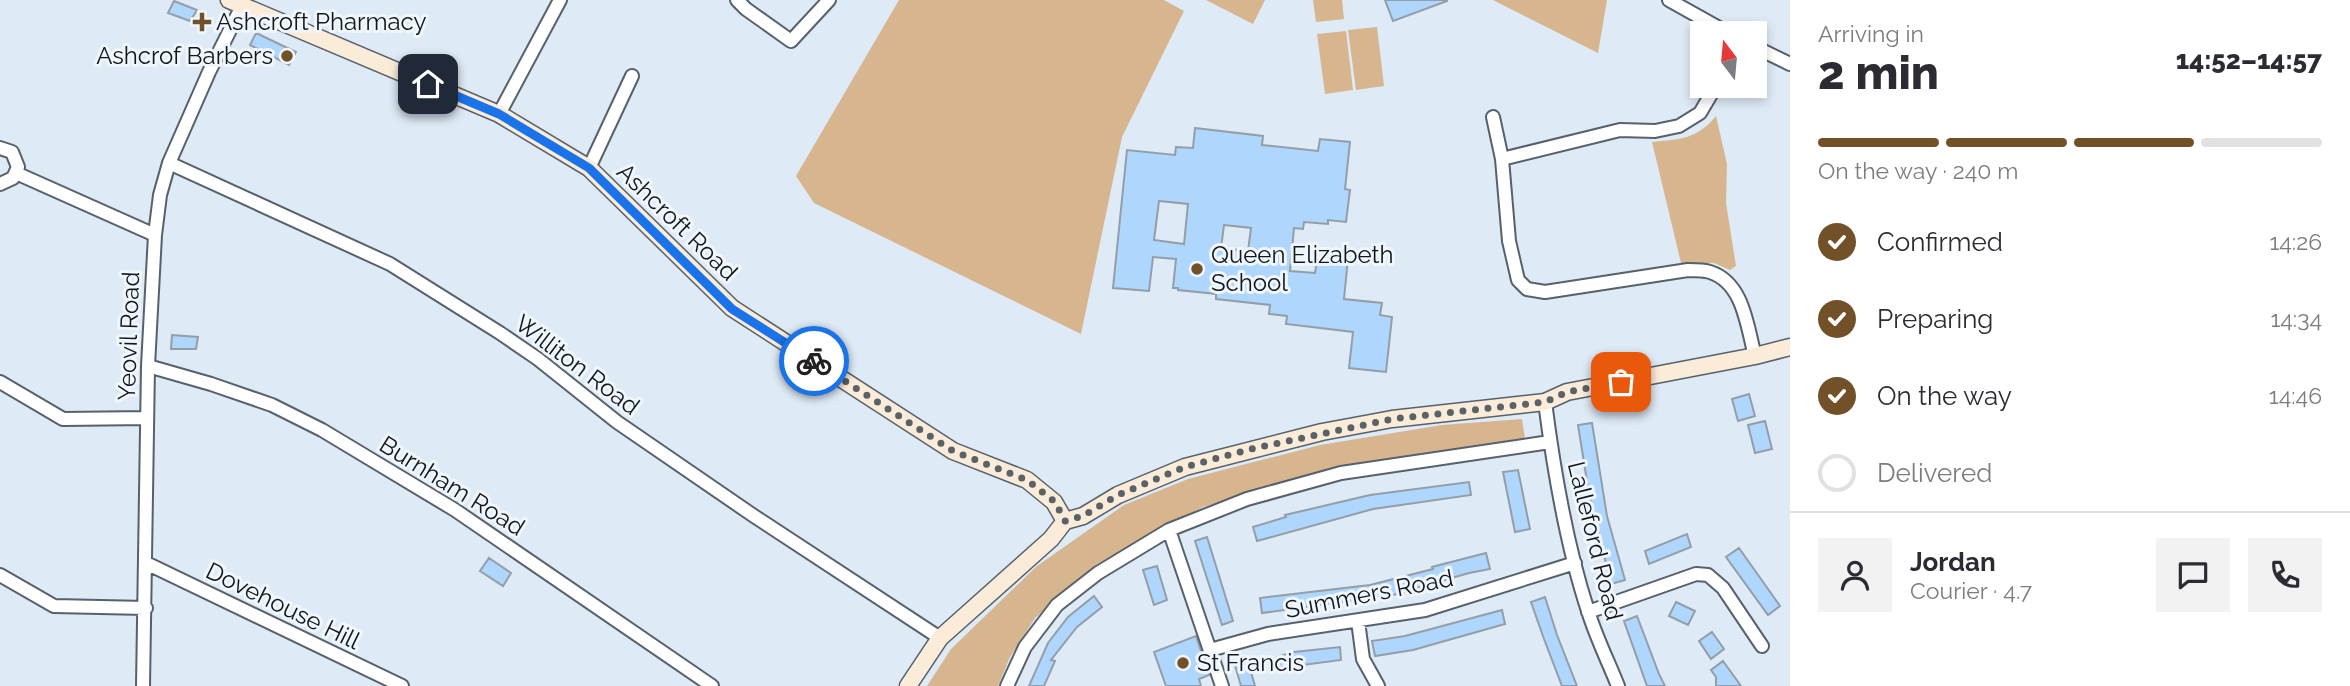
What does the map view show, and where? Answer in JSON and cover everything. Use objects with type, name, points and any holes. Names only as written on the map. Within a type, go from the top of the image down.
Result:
[{"type":"street","points":[[499,114],[560,0]]},
{"type":"street","points":[[737,0],[791,41],[829,0]]},
{"type":"street","points":[[1669,0],[1707,21]]},
{"type":"street","name":"Ashcroft Road","points":[[235,3],[499,114],[589,168],[732,309],[953,451],[1027,480],[1055,502],[1065,521]]},
{"type":"street","name":"Yeovil Road","points":[[143,686],[148,366],[155,235],[160,195],[169,163],[209,72],[235,3]]},
{"type":"street","points":[[1768,53],[1790,64]]},
{"type":"street","points":[[589,168],[632,76]]},
{"type":"street","points":[[1502,159],[1620,130],[1655,131],[1679,126],[1700,113],[1709,98]]},
{"type":"street","points":[[1493,117],[1502,159],[1509,242],[1518,280],[1527,289],[1545,292],[1688,270],[1710,272],[1729,282],[1738,297],[1755,356]]},
{"type":"street","points":[[0,148],[7,149],[15,156],[16,173],[9,182],[0,184]]},
{"type":"street","name":"Williton Road","points":[[169,163],[390,264],[500,332],[617,422],[940,638]]},
{"type":"street","points":[[16,173],[155,235]]},
{"type":"street","points":[[908,686],[940,638],[1051,539],[1065,521],[1083,516],[1118,495],[1185,467],[1251,449],[1392,419],[1545,402],[1567,392],[1790,347]]},
{"type":"street","name":"Burnham Road","points":[[148,366],[272,405],[322,430],[455,509],[712,686]]},
{"type":"street","points":[[0,382],[63,419],[147,418]]},
{"type":"street","name":"Lalleford Road","points":[[1545,402],[1550,442],[1575,563],[1588,612],[1618,686]]},
{"type":"street","points":[[1007,686],[1025,648],[1057,605],[1098,573],[1169,530],[1247,499],[1341,473],[1550,442]]},
{"type":"street","points":[[1169,530],[1222,686]]},
{"type":"street","name":"Dovehouse Hill","points":[[146,563],[402,686]]},
{"type":"street","name":"Summers Road","points":[[1210,650],[1268,634],[1425,610],[1575,563]]},
{"type":"street","points":[[1588,612],[1696,574],[1708,575],[1723,587],[1762,646]]},
{"type":"street","points":[[0,575],[54,606],[146,608]]},
{"type":"street","points":[[1358,621],[1363,659],[1378,686]]},
{"type":"shaded area","points":[[899,0],[1164,0],[1184,11],[1122,137],[1081,334],[814,203],[796,176]]},
{"type":"shaded area","points":[[1206,0],[1265,0],[1253,24]]},
{"type":"shaded area","points":[[1313,0],[1342,0],[1344,19],[1316,22]]},
{"type":"shaded area","points":[[1493,0],[1607,0],[1598,53]]},
{"type":"shaded area","points":[[1377,27],[1384,86],[1356,90],[1348,30]]},
{"type":"shaded area","points":[[1346,31],[1353,90],[1325,94],[1317,34]]},
{"type":"shaded area","points":[[1716,116],[1727,164],[1726,203],[1736,266],[1730,270],[1714,263],[1681,263],[1652,142],[1687,137],[1702,130]]},
{"type":"shaded area","points":[[1522,419],[1525,439],[1339,467],[1203,507],[1097,564],[1035,618],[1010,657],[998,686],[927,686],[951,649],[1037,566],[1124,505],[1188,479],[1320,445],[1442,425]]},
{"type":"building","points":[[1385,0],[1447,0],[1447,1],[1393,21]]},
{"type":"building","points":[[174,1],[197,10],[190,21],[168,13]]},
{"type":"building","points":[[256,33],[296,52],[289,65],[250,45]]},
{"type":"building","points":[[1195,128],[1263,136],[1262,145],[1318,151],[1320,139],[1350,142],[1345,189],[1350,190],[1346,222],[1304,222],[1303,229],[1294,228],[1290,271],[1315,273],[1317,260],[1322,260],[1323,255],[1348,258],[1344,299],[1382,303],[1380,315],[1392,317],[1386,372],[1349,368],[1353,332],[1286,324],[1287,316],[1269,314],[1270,305],[1216,299],[1216,294],[1173,288],[1176,259],[1153,257],[1149,291],[1113,288],[1127,150],[1175,155],[1176,147],[1193,148]],"holes":[[[1159,201],[1188,204],[1184,244],[1154,240]],[[1224,225],[1251,228],[1248,251],[1221,248]]]},
{"type":"building","points":[[172,335],[198,337],[196,349],[171,349]]},
{"type":"building","points":[[1749,394],[1755,416],[1738,421],[1732,399]]},
{"type":"building","points":[[1765,421],[1772,449],[1755,453],[1748,425]]},
{"type":"building","points":[[1592,423],[1607,516],[1625,580],[1611,584],[1589,494],[1578,425]]},
{"type":"building","points":[[1518,470],[1530,529],[1515,532],[1503,472]]},
{"type":"building","points":[[1469,482],[1471,495],[1373,509],[1257,541],[1253,527],[1286,517],[1285,515],[1370,495]]},
{"type":"building","points":[[1687,534],[1691,547],[1649,564],[1645,551]]},
{"type":"building","points":[[1207,537],[1233,621],[1222,625],[1195,541]]},
{"type":"building","points":[[1739,548],[1780,606],[1768,615],[1726,557]]},
{"type":"building","points":[[1486,553],[1490,569],[1393,595],[1262,613],[1260,598],[1370,585]]},
{"type":"building","points":[[489,558],[511,573],[503,586],[480,571]]},
{"type":"building","points":[[1157,566],[1167,600],[1154,605],[1143,570]]},
{"type":"building","points":[[1094,596],[1102,607],[1077,627],[1051,660],[1055,661],[1044,686],[1029,686],[1048,643],[1068,617]]},
{"type":"building","points":[[1545,597],[1577,686],[1562,686],[1544,639],[1531,602]]},
{"type":"building","points":[[1676,602],[1695,611],[1688,625],[1669,616]]},
{"type":"building","points":[[1502,610],[1505,624],[1413,650],[1375,656],[1372,641],[1405,636]]},
{"type":"building","points":[[1637,616],[1665,686],[1647,686],[1624,621]]},
{"type":"building","points":[[1712,632],[1724,649],[1711,659],[1699,641]]},
{"type":"building","name":"St Francis","points":[[1196,636],[1209,675],[1199,679],[1201,686],[1166,686],[1154,652]]},
{"type":"building","points":[[1340,647],[1341,660],[1303,665],[1302,661],[1280,668],[1277,657],[1294,652]]},
{"type":"building","points":[[1247,658],[1255,686],[1241,686],[1234,662]]},
{"type":"building","points":[[1723,661],[1741,686],[1716,686],[1716,677],[1711,670]]},
{"type":"way so far","points":[[814,361],[953,451],[1027,480],[1055,502],[1065,521],[1083,516],[1118,495],[1185,467],[1251,449],[1392,419],[1545,402],[1567,392],[1621,382]]},
{"type":"place","name":"Ashcroft Pharmacy","points":[[202,22]]},
{"type":"place","name":"Ashcrof Barbers","points":[[287,56]]},
{"type":"place","name":"Queen Elizabeth School","points":[[1197,269]]},
{"type":"place","name":"St Francis","points":[[1183,663]]},
{"type":"route","points":[[428,84],[499,114],[589,168],[732,309],[814,361]]}]
